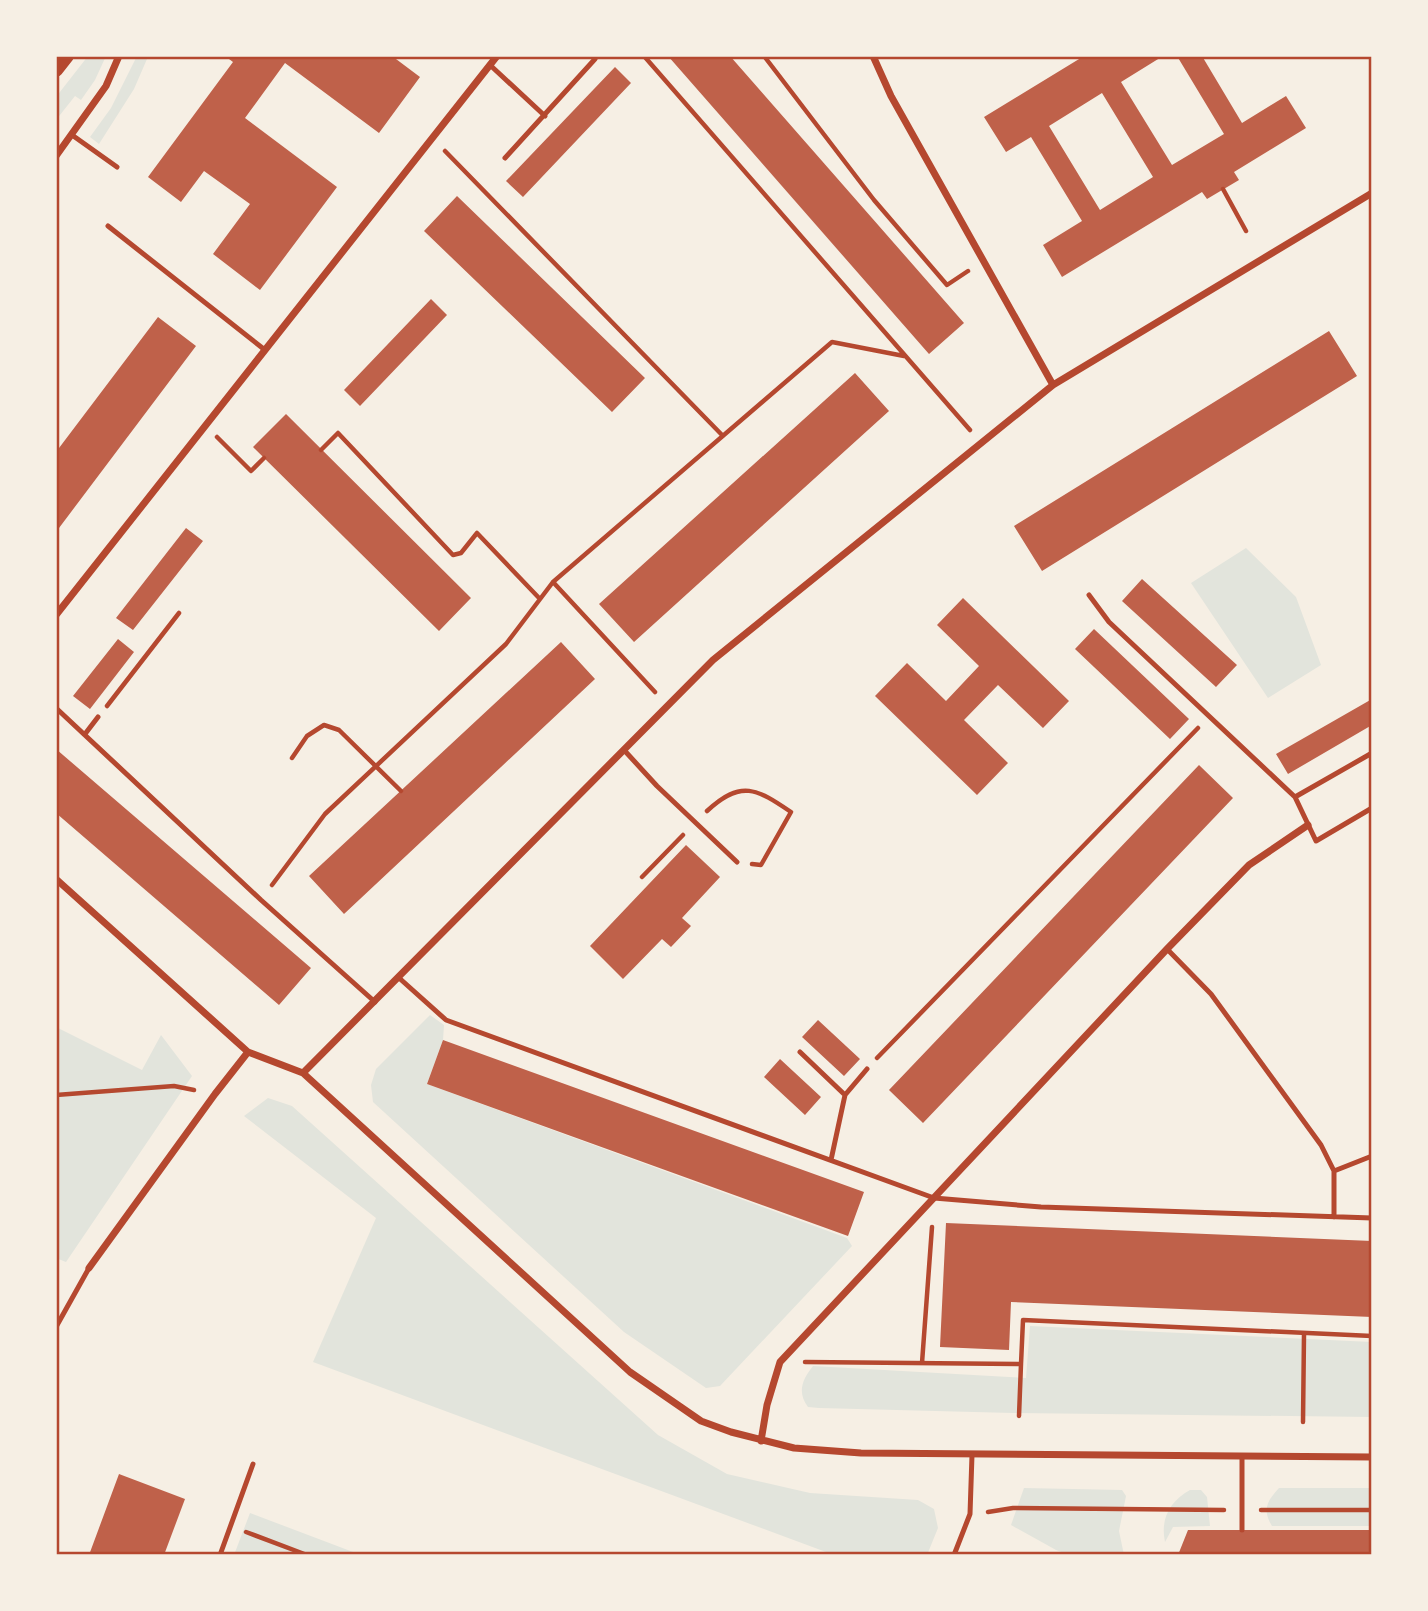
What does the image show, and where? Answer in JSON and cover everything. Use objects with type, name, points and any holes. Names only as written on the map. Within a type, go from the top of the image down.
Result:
[{"type":"main road","points":[[56,70],[67,56]]},
{"type":"street","points":[[56,156],[106,86],[119,56]]},
{"type":"street","points":[[56,615],[497,56]]},
{"type":"street","points":[[873,56],[891,96],[1053,385]]},
{"type":"street","points":[[303,1073],[713,660],[1053,385],[1372,193]]},
{"type":"street","points":[[761,1441],[767,1405],[780,1362],[1249,864],[1308,825]]},
{"type":"street","points":[[56,879],[248,1052],[303,1073],[630,1372],[701,1421],[761,1441],[824,1452],[1372,1457]]},
{"type":"street","points":[[89,1268],[248,1052]]},
{"type":"lane","points":[[505,158],[595,59]]},
{"type":"lane","points":[[490,65],[545,116]]},
{"type":"lane","points":[[72,135],[117,167]]},
{"type":"lane","points":[[108,226],[265,349]]},
{"type":"lane","points":[[1089,595],[1109,622],[1295,797],[1316,841],[1372,808]]},
{"type":"lane","points":[[56,708],[261,900],[375,1002]]},
{"type":"lane","points":[[85,734],[98,717]]},
{"type":"lane","points":[[624,750],[657,786],[737,862]]},
{"type":"lane","points":[[1295,797],[1372,753]]},
{"type":"lane","points":[[1167,949],[1210,994],[1321,1146],[1334,1171],[1334,1217]]},
{"type":"lane","points":[[398,977],[446,1020],[934,1198],[1041,1207],[1372,1218]]},
{"type":"lane","points":[[800,1052],[845,1095]]},
{"type":"lane","points":[[831,1160],[845,1095],[867,1069]]},
{"type":"lane","points":[[1334,1171],[1372,1156]]},
{"type":"lane","points":[[56,1327],[89,1268]]},
{"type":"lane","points":[[954,1555],[970,1514],[972,1455]]},
{"type":"lane","points":[[1242,1457],[1242,1530]]},
{"type":"lane","points":[[220,1555],[253,1464]]},
{"type":"path","points":[[644,56],[981,443]]},
{"type":"path","points":[[764,56],[874,200],[947,285],[984,261]]},
{"type":"path","points":[[432,137],[723,436]]},
{"type":"path","points":[[1223,189],[1246,231]]},
{"type":"path","points":[[261,900],[326,814],[506,644],[553,582],[832,342],[904,356]]},
{"type":"path","points":[[206,425],[251,471],[264,458]]},
{"type":"path","points":[[321,450],[338,433],[453,555],[461,553],[477,533],[540,599]]},
{"type":"path","points":[[553,582],[668,706]]},
{"type":"path","points":[[98,717],[179,614]]},
{"type":"path","points":[[867,1069],[1209,716]]},
{"type":"path","points":[[292,758],[307,736],[324,725],[339,730],[401,791]]},
{"type":"path","points":[[56,1095],[174,1086],[215,1094]]},
{"type":"path","points":[[922,1363],[933,1226]]},
{"type":"path","points":[[1019,1416],[1023,1320],[1372,1336]]},
{"type":"path","points":[[1303,1422],[1304,1334]]},
{"type":"path","points":[[780,1362],[1021,1364]]},
{"type":"path","points":[[970,1514],[1013,1508],[1372,1510]]},
{"type":"path","points":[[230,1527],[307,1555]]},
{"type":"shaded area","points":[[88,56],[106,56],[95,80],[81,100],[75,96],[56,120],[56,97]]},
{"type":"shaded area","points":[[137,56],[147,59],[134,89],[99,144],[90,137],[111,108]]},
{"type":"shaded area","points":[[1246,548],[1296,597],[1321,665],[1268,698],[1191,583]]},
{"type":"shaded area","points":[[430,1015],[444,1025],[443,1040],[427,1084],[847,1238],[852,1246],[720,1386],[706,1388],[624,1332],[373,1102],[371,1085],[376,1069]]},
{"type":"shaded area","points":[[56,1027],[142,1070],[161,1035],[192,1076],[66,1262],[56,1258]]},
{"type":"shaded area","points":[[268,1098],[292,1106],[658,1435],[727,1474],[810,1493],[918,1500],[934,1509],[938,1528],[927,1555],[834,1555],[313,1362],[376,1218],[244,1116]]},
{"type":"shaded area","points":[[1030,1326],[1372,1342],[1372,1417],[819,1408],[808,1407],[803,1396],[804,1381],[813,1366],[1026,1378]]},
{"type":"shaded area","points":[[1024,1488],[1122,1490],[1126,1496],[1119,1531],[1124,1555],[1069,1555],[1011,1525]]},
{"type":"shaded area","points":[[1279,1488],[1372,1488],[1372,1526],[1272,1526],[1267,1515],[1267,1506]]},
{"type":"shaded area","points":[[1190,1490],[1201,1490],[1207,1497],[1210,1526],[1173,1527],[1165,1542],[1165,1518],[1172,1505]]},
{"type":"shaded area","points":[[250,1513],[361,1555],[234,1555]]},
{"type":"building","points":[[225,56],[392,56],[420,77],[379,133],[285,63],[245,118],[337,187],[260,290],[213,254],[250,204],[204,171],[181,202],[148,177],[233,62]]},
{"type":"building","points":[[668,56],[730,56],[964,323],[929,354]]},
{"type":"building","points":[[1084,56],[1163,56],[1121,82],[1172,165],[1224,134],[1177,56],[1202,56],[1242,123],[1286,96],[1306,128],[1234,172],[1239,180],[1207,199],[1202,192],[1062,277],[1043,245],[1082,221],[1031,137],[1006,152],[984,117]],"holes":[[[1102,93],[1153,177],[1100,210],[1049,126]]]},
{"type":"building","points":[[615,67],[631,83],[523,197],[506,181]]},
{"type":"building","points":[[457,196],[645,378],[612,412],[424,231]]},
{"type":"building","points":[[431,299],[447,315],[360,406],[344,390]]},
{"type":"building","points":[[158,317],[196,346],[56,532],[56,452]]},
{"type":"building","points":[[1329,331],[1357,376],[1042,571],[1014,526]]},
{"type":"building","points":[[855,373],[889,411],[634,642],[599,604]]},
{"type":"building","points":[[286,414],[471,598],[439,631],[253,447]]},
{"type":"building","points":[[186,528],[203,541],[133,630],[116,618]]},
{"type":"building","points":[[1142,579],[1237,665],[1216,687],[1122,601]]},
{"type":"building","points":[[963,598],[1069,701],[1043,728],[998,685],[964,720],[1008,763],[977,795],[875,696],[907,663],[946,701],[979,666],[937,625]]},
{"type":"building","points":[[1094,629],[1189,719],[1170,739],[1075,649]]},
{"type":"building","points":[[118,639],[134,652],[90,709],[73,696]]},
{"type":"building","points":[[561,642],[595,679],[344,914],[309,876]]},
{"type":"building","points":[[1372,699],[1372,725],[1288,774],[1276,754]]},
{"type":"building","points":[[56,749],[311,968],[279,1005],[56,813]]},
{"type":"building","points":[[1199,765],[1233,798],[923,1123],[889,1090]]},
{"type":"building","points":[[686,845],[720,877],[682,918],[691,926],[671,947],[662,939],[623,979],[590,946]]},
{"type":"building","points":[[818,1020],[860,1059],[844,1076],[802,1037]]},
{"type":"building","points":[[443,1040],[864,1192],[848,1236],[427,1084]]},
{"type":"building","points":[[780,1059],[821,1097],[805,1115],[764,1077]]},
{"type":"building","points":[[946,1223],[1372,1241],[1372,1317],[1011,1302],[1009,1350],[940,1347]]},
{"type":"building","points":[[119,1474],[185,1499],[164,1555],[89,1555]]},
{"type":"building","points":[[1188,1530],[1372,1530],[1372,1555],[1178,1555]]}]
